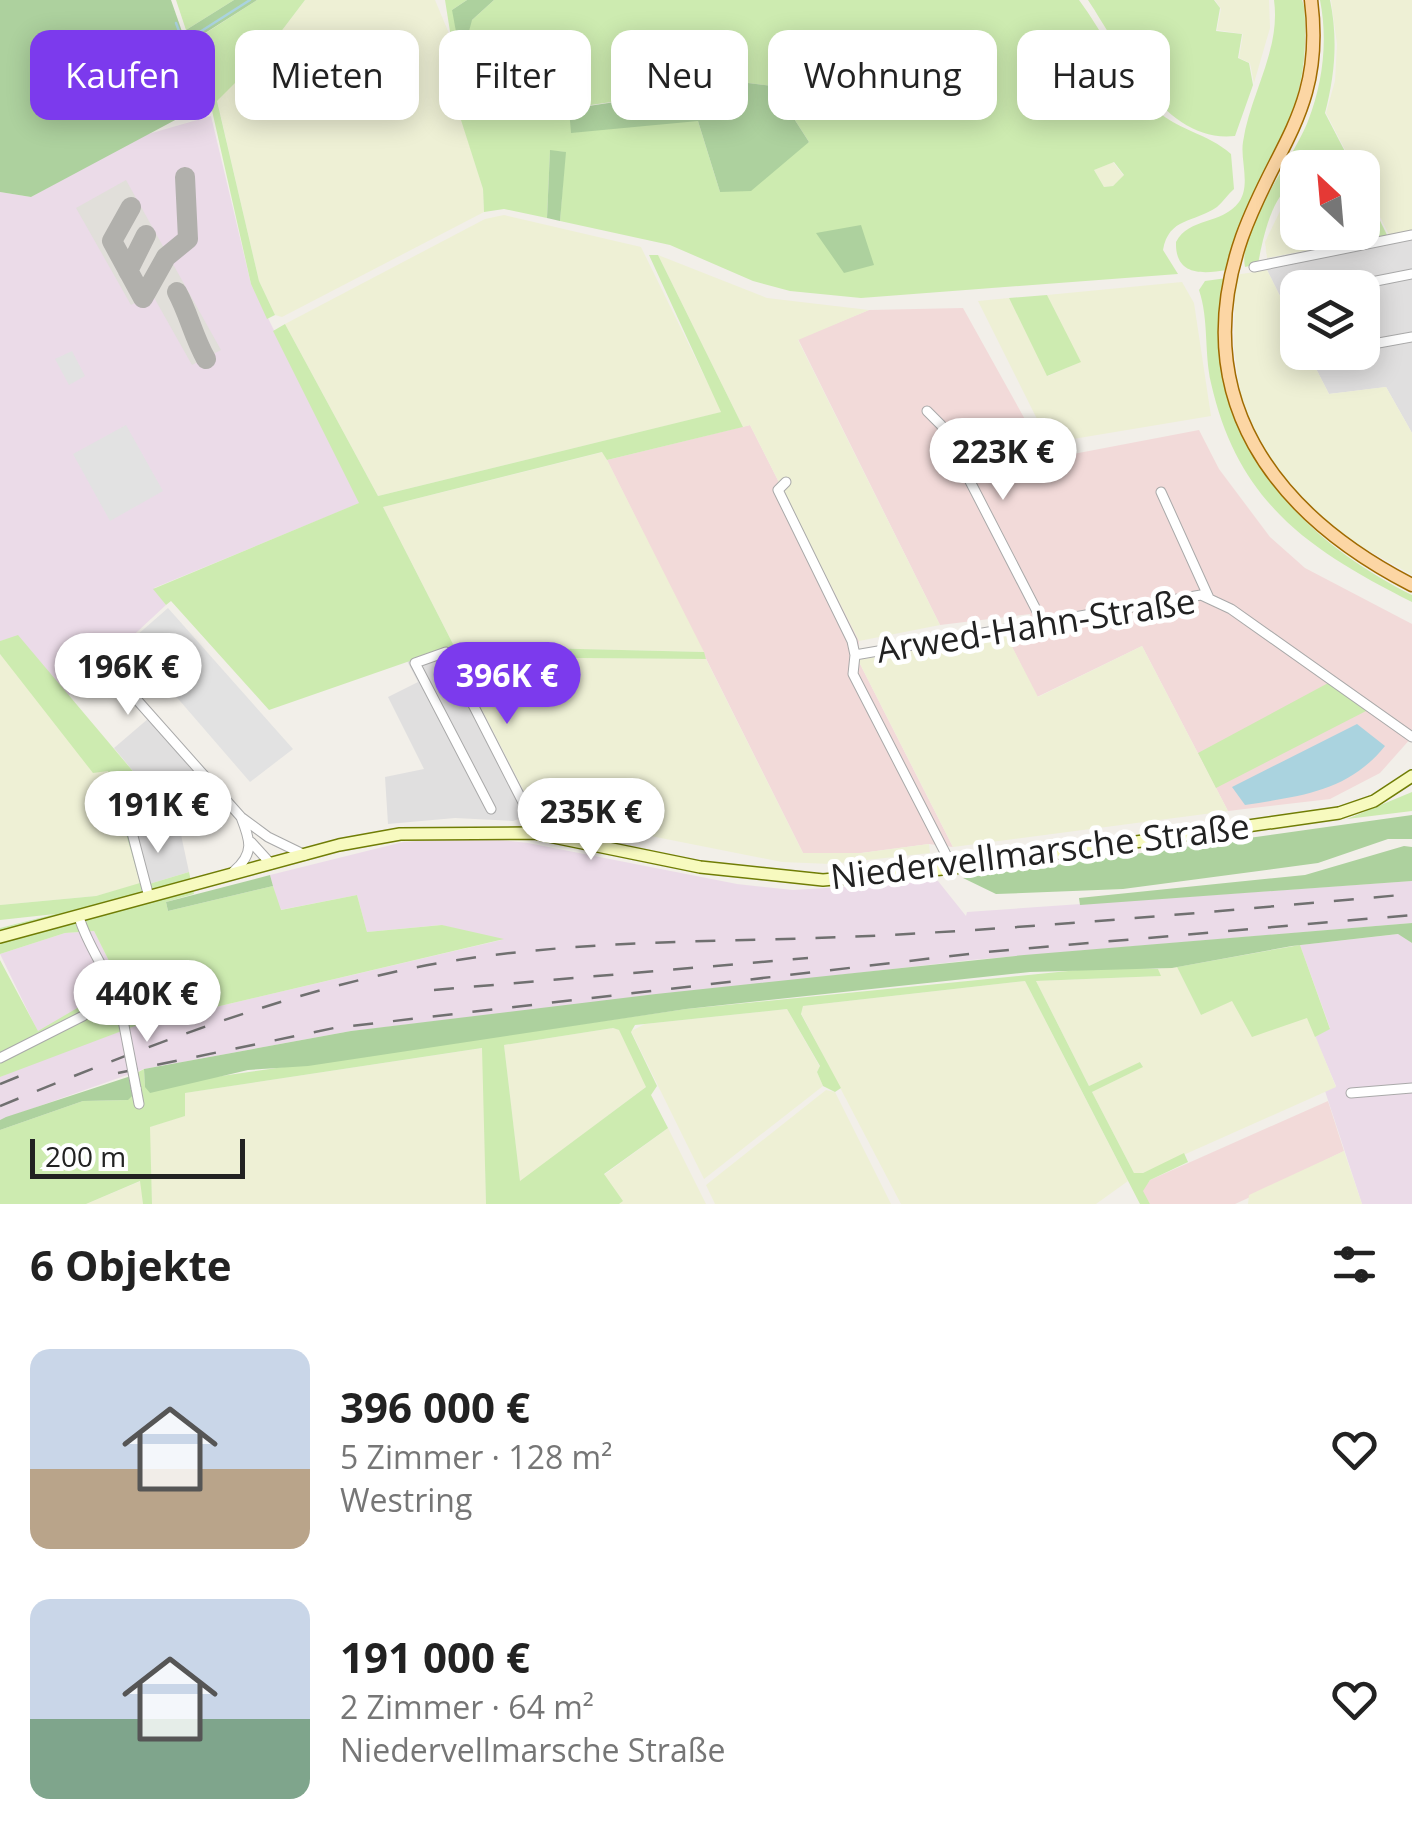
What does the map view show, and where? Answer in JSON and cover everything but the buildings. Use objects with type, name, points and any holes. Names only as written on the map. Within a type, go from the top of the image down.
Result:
[{"type":"main road","points":[[1311,0],[1315,48],[1306,99],[1256,203],[1231,280],[1227,348],[1232,377],[1252,439],[1286,494],[1344,546],[1412,585]]},
{"type":"main road","name":"Niedervellmarsche Straße","points":[[0,937],[305,854],[400,834],[534,833],[768,878],[836,880],[953,868],[1339,813],[1374,801],[1412,776]]},
{"type":"street","points":[[1254,267],[1412,235]]},
{"type":"street","points":[[1380,280],[1412,274]]},
{"type":"street","points":[[1380,343],[1412,337]]},
{"type":"street","points":[[927,411],[941,425],[1042,621]]},
{"type":"street","points":[[786,482],[778,490],[852,641],[855,655]]},
{"type":"street","points":[[1161,492],[1209,598]]},
{"type":"street","name":"Arwed-Hahn-Straße","points":[[953,868],[853,674],[855,655],[1191,594],[1209,598],[1412,737]]},
{"type":"street","points":[[90,647],[242,816],[268,837],[305,854]]},
{"type":"street","points":[[491,809],[415,663],[446,652],[532,820],[534,833]]},
{"type":"street","points":[[242,816],[251,842],[270,864]]},
{"type":"street","points":[[130,825],[149,897]]},
{"type":"street","points":[[268,837],[270,864]]},
{"type":"street","points":[[230,875],[248,856],[251,842]]},
{"type":"street","points":[[79,918],[121,1010],[139,1104]]},
{"type":"street","points":[[0,1058],[83,1016],[112,988]]},
{"type":"street","points":[[1351,1093],[1412,1088]]},
{"type":"shaded area","points":[[197,120],[212,120],[251,284],[360,503],[154,588],[166,605],[68,696],[18,636],[0,641],[0,192],[31,197],[138,137]]},
{"type":"shaded area","points":[[126,180],[221,350],[192,365],[152,294],[131,305],[76,208]]},
{"type":"shaded area","points":[[1412,231],[1412,433],[1386,387],[1329,394],[1317,370],[1380,370],[1380,270],[1280,270],[1280,296],[1267,270],[1267,258],[1310,250],[1380,250],[1380,237]]},
{"type":"shaded area","points":[[963,308],[1047,459],[1199,430],[1219,469],[1270,537],[1305,568],[1412,624],[1412,737],[1380,773],[1330,799],[1228,811],[1142,646],[1037,697],[1006,635],[1032,632],[1030,614],[940,625],[798,339],[869,310]]},
{"type":"shaded area","points":[[72,351],[85,376],[69,385],[55,359]]},
{"type":"shaded area","points":[[126,425],[163,491],[110,521],[73,454]]},
{"type":"shaded area","points":[[750,425],[859,641],[858,660],[953,847],[929,844],[861,853],[803,853],[607,460]]},
{"type":"shaded area","points":[[168,608],[293,749],[250,782],[129,642]]},
{"type":"shaded area","points":[[454,646],[455,657],[535,813],[513,821],[455,818],[388,824],[385,777],[424,769],[388,697],[418,682],[407,661]]},
{"type":"shaded area","points":[[149,718],[217,801],[180,830],[189,872],[149,884],[129,802],[152,794],[114,748]]},
{"type":"shaded area","points":[[473,837],[528,843],[737,884],[793,890],[938,881],[966,916],[967,912],[1412,881],[1412,923],[971,960],[351,1031],[144,1069],[0,1120],[0,1077],[36,1061],[135,1026],[501,940],[441,925],[367,932],[357,895],[280,910],[270,875],[403,842]]},
{"type":"shaded area","points":[[94,931],[120,983],[38,1032],[0,954],[65,933]]},
{"type":"shaded area","points":[[1399,934],[1412,943],[1412,1204],[1362,1204],[1325,1091],[1336,1086],[1315,1037],[1330,1028],[1300,945]]},
{"type":"shaded area","points":[[1328,1101],[1344,1151],[1246,1199],[1235,1204],[1150,1204],[1142,1191],[1150,1180]]},
{"type":"green space","points":[[0,0],[171,0],[181,30],[30,30],[30,120],[175,120],[31,197],[0,192]]},
{"type":"green space","points":[[176,0],[234,0],[186,30]]},
{"type":"green space","points":[[234,0],[257,0],[210,30],[186,30]]},
{"type":"green space","points":[[257,0],[305,0],[282,30],[235,30],[235,83],[217,101],[259,281],[275,315],[267,319],[251,284],[214,120],[215,30],[210,30]]},
{"type":"green space","points":[[305,0],[435,0],[448,30],[439,30],[439,120],[462,120],[483,189],[484,212],[282,317],[275,315],[259,281],[217,100],[235,82],[235,120],[419,120],[419,30],[282,30]]},
{"type":"green space","points":[[445,0],[467,0],[452,10],[472,20],[494,0],[1079,0],[1098,30],[1017,30],[1017,120],[1170,120],[1231,154],[1234,189],[1217,207],[1177,226],[1166,239],[1163,250],[1178,274],[861,298],[790,291],[753,281],[670,245],[560,221],[565,152],[550,151],[547,218],[504,209],[484,212],[483,189],[461,120],[591,120],[591,110],[611,112],[611,120],[698,121],[720,192],[809,142],[795,120],[997,120],[997,30],[768,30],[768,85],[748,83],[748,30],[611,30],[611,102],[591,105],[591,30],[450,30]],"holes":[[[1114,162],[1124,175],[1113,186],[1104,187],[1094,170]]]},
{"type":"green space","points":[[467,0],[494,0],[472,20],[469,30],[456,30],[452,10]]},
{"type":"green space","points":[[1088,0],[1214,0],[1220,8],[1216,31],[1242,34],[1238,58],[1249,63],[1253,85],[1235,136],[1210,135],[1170,113],[1170,30],[1107,30]]},
{"type":"green space","points":[[1215,0],[1269,0],[1270,28],[1254,83],[1250,63],[1239,58],[1243,34],[1217,30],[1221,9]]},
{"type":"green space","points":[[1274,0],[1302,0],[1304,6],[1305,41],[1296,102],[1275,159],[1233,247],[1227,270],[1192,270],[1180,261],[1176,242],[1189,228],[1232,209],[1242,195],[1243,142],[1273,37]]},
{"type":"green space","points":[[1320,0],[1330,0],[1335,43],[1325,113],[1344,150],[1293,150],[1317,92],[1324,46]]},
{"type":"green space","points":[[1331,0],[1412,0],[1412,231],[1389,235],[1380,217],[1380,150],[1345,150],[1326,113],[1335,81],[1337,44]]},
{"type":"green space","points":[[748,83],[768,85],[768,120],[795,120],[809,142],[751,191],[720,192],[698,121],[571,133],[570,120],[591,120],[591,106],[611,103],[611,120],[748,120]]},
{"type":"green space","points":[[550,150],[566,152],[560,221],[547,218]]},
{"type":"green space","points":[[1113,162],[1124,176],[1113,186],[1104,187],[1094,170]]},
{"type":"green space","points":[[1280,173],[1280,197],[1270,217],[1258,264],[1245,267],[1250,234]]},
{"type":"green space","points":[[1280,211],[1280,250],[1310,250],[1267,258],[1265,242]]},
{"type":"green space","points":[[504,215],[641,247],[722,412],[378,496],[285,324],[485,219]]},
{"type":"green space","points":[[861,225],[874,265],[844,273],[816,233]]},
{"type":"green space","points":[[649,255],[658,255],[743,427],[607,460],[602,452],[383,507],[454,646],[704,652],[706,659],[455,657],[453,646],[269,710],[171,601],[166,605],[153,589],[359,503],[273,331],[285,324],[378,496],[721,412]]},
{"type":"green space","points":[[658,255],[767,298],[869,310],[798,340],[940,625],[859,641],[750,425],[743,427]]},
{"type":"green space","points":[[1267,270],[1280,296],[1280,370],[1317,370],[1329,394],[1386,387],[1412,433],[1412,575],[1353,542],[1310,510],[1272,466],[1241,400],[1234,348],[1235,275]]},
{"type":"green space","points":[[1227,278],[1221,314],[1223,351],[1237,414],[1251,448],[1292,508],[1318,533],[1378,577],[1412,595],[1412,602],[1310,541],[1259,491],[1239,461],[1211,383],[1199,290],[1205,281]]},
{"type":"green space","points":[[1182,282],[1194,303],[1211,416],[1049,443],[978,301],[1009,298],[1048,376],[1080,362],[1047,295]]},
{"type":"green space","points":[[1047,295],[1081,362],[1047,376],[1009,298]]},
{"type":"green space","points":[[603,452],[704,652],[454,646],[383,507]]},
{"type":"green space","points":[[18,635],[153,795],[129,803],[149,884],[189,872],[194,894],[166,902],[168,911],[273,886],[281,910],[357,895],[367,932],[442,925],[504,939],[135,1026],[0,1077],[0,960],[38,1031],[120,983],[94,931],[65,933],[0,954],[0,928],[55,914],[0,920],[0,905],[96,896],[140,883],[108,771],[93,773],[0,654],[0,641]]},
{"type":"green space","points":[[1006,635],[1038,697],[1142,646],[1228,811],[953,847],[858,660]]},
{"type":"green space","points":[[0,654],[108,771],[140,884],[96,896],[0,905]]},
{"type":"green space","points":[[455,657],[706,659],[803,853],[861,853],[929,844],[930,853],[831,864],[782,862],[535,813]]},
{"type":"green space","points":[[1330,682],[1370,709],[1216,788],[1198,753]]},
{"type":"green space","points":[[1412,792],[1412,811],[1347,819]]},
{"type":"green space","points":[[1412,815],[1412,839],[1388,839],[1318,863],[1123,889],[996,894],[963,878]]},
{"type":"green space","points":[[1412,847],[1412,881],[1080,905],[1079,898],[1305,875]]},
{"type":"green space","points":[[270,875],[273,886],[168,911],[166,902]]},
{"type":"green space","points":[[1412,923],[1412,943],[1398,934],[1292,946],[1172,968],[1030,972],[686,1009],[308,1066],[248,1070],[150,1093],[145,1087],[144,1069],[351,1031],[1024,955]]},
{"type":"green space","points":[[1300,945],[1330,1029],[1315,1037],[1307,1018],[1252,1037],[1232,1001],[1201,1015],[1177,967]]},
{"type":"green space","points":[[1108,967],[1158,969],[1161,976],[1036,981],[1089,1086],[1140,1062],[1143,1067],[1092,1092],[1134,1173],[1143,1173],[1184,1153],[1188,1162],[1150,1180],[1143,1191],[1150,1204],[1140,1204],[1025,981],[803,1006],[801,1014],[841,1088],[835,1092],[823,1086],[817,1072],[820,1066],[787,1009],[635,1025],[631,1032],[657,1086],[651,1095],[668,1128],[604,1174],[623,1201],[619,1204],[486,1204],[482,1048],[185,1093],[185,1116],[150,1127],[152,1204],[143,1204],[140,1181],[86,1204],[0,1204],[0,1130],[83,1101],[128,1100],[131,1076],[144,1069],[145,1087],[686,1009]],"holes":[[[619,1030],[646,1087],[520,1181],[504,1045]]]},
{"type":"green space","points":[[1177,967],[1201,1015],[1232,1000],[1308,1018],[1336,1087],[1143,1173],[1134,1173],[1092,1092],[1142,1067],[1141,1062],[1089,1086],[1036,981],[1160,976],[1158,969]]},
{"type":"green space","points":[[1025,981],[1128,1181],[1096,1204],[901,1204],[801,1013],[803,1006]]},
{"type":"green space","points":[[787,1009],[820,1067],[817,1072],[823,1086],[704,1179],[631,1031],[645,1024]]},
{"type":"green space","points":[[619,1030],[647,1086],[520,1182],[504,1045]]},
{"type":"green space","points":[[483,1048],[486,1204],[152,1204],[149,1127],[184,1116],[184,1093]]},
{"type":"green space","points":[[131,1076],[133,1095],[128,1100],[83,1101],[0,1130],[0,1120],[6,1117]]},
{"type":"green space","points":[[826,1090],[835,1092],[891,1204],[715,1204],[706,1185]]},
{"type":"green space","points":[[668,1128],[706,1204],[619,1204],[622,1201],[604,1175]]},
{"type":"green space","points":[[1344,1151],[1362,1204],[1248,1204],[1249,1195]]},
{"type":"green space","points":[[141,1181],[143,1204],[86,1204]]},
{"type":"water","points":[[1357,724],[1385,746],[1339,783],[1304,795],[1245,805],[1232,787]]},
{"type":"waterway","points":[[203,30],[250,0]]},
{"type":"waterway","points":[[176,23],[179,30]]},
{"type":"taxiway","points":[[143,298],[166,257],[188,239],[185,177]]},
{"type":"taxiway","points":[[131,207],[112,241],[143,298]]},
{"type":"taxiway","points":[[128,271],[146,235]]},
{"type":"taxiway","points":[[177,292],[206,359]]},
{"type":"railway","points":[[0,1106],[252,1011],[356,981],[465,959],[580,947],[1005,928],[1412,894]]},
{"type":"railway","points":[[118,1073],[334,1028],[986,952],[1412,915]]},
{"type":"railway","points":[[434,990],[808,958]]},
{"type":"railway","points":[[0,1084],[37,1069]]}]
